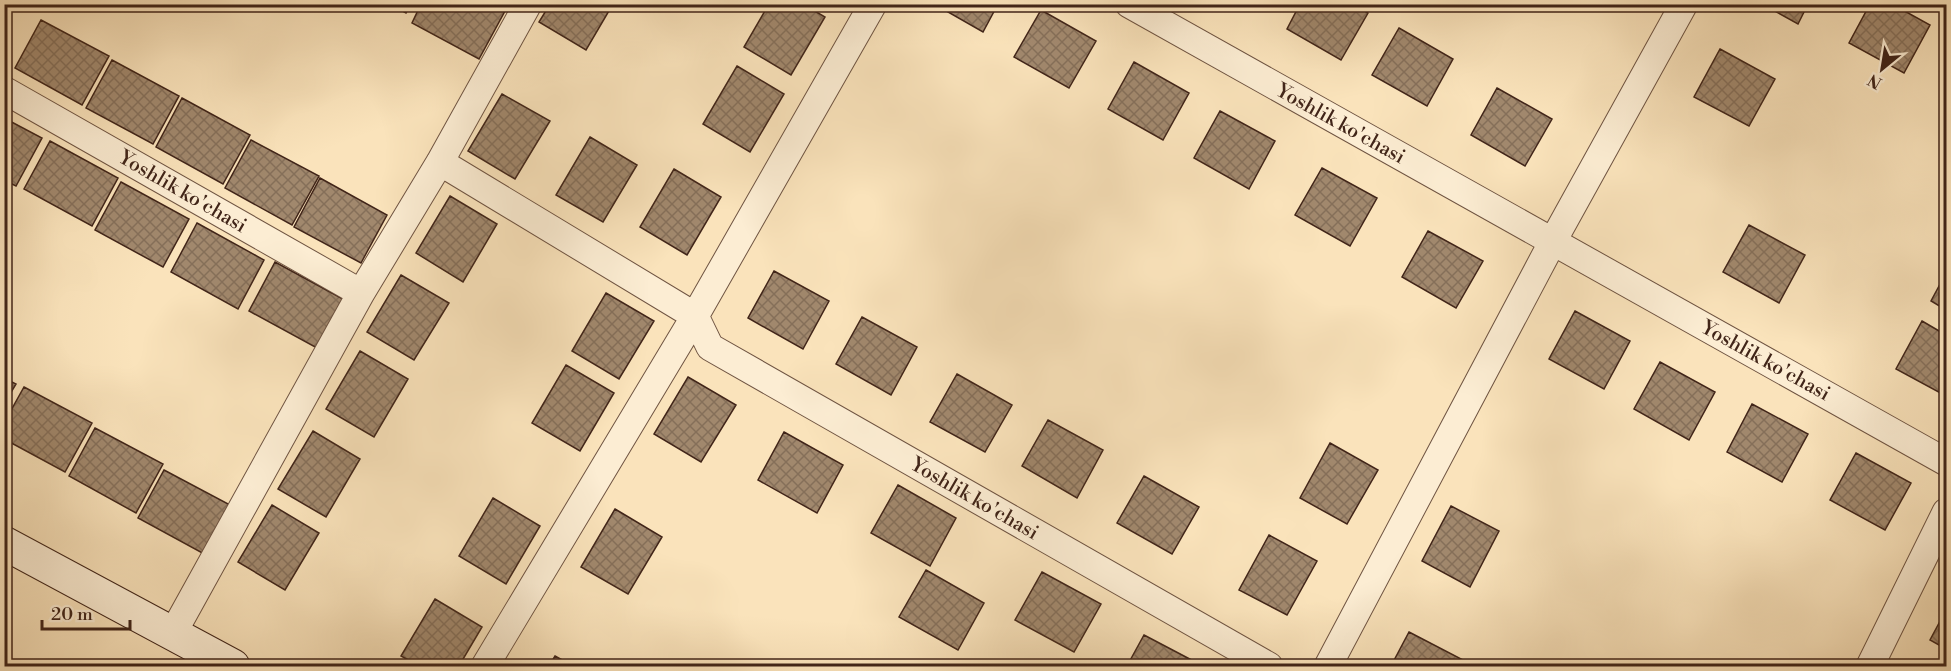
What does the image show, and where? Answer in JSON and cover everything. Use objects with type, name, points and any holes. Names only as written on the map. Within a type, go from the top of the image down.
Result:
[{"type":"street","points":[[485,666],[695,316],[873,4]]},
{"type":"street","name":"Yoshlik ko'chasi","points":[[1129,4],[1947,462]]},
{"type":"street","points":[[1328,666],[1553,242],[1684,4]]},
{"type":"street","points":[[173,633],[361,293],[440,162],[525,6]]},
{"type":"street","name":"Yoshlik ko'chasi","points":[[4,90],[361,293]]},
{"type":"street","points":[[440,162],[695,316]]},
{"type":"street","name":"Yoshlik ko'chasi","points":[[695,316],[710,347],[1269,666]]},
{"type":"street","points":[[1870,666],[1947,512]]},
{"type":"street","points":[[4,543],[233,666]]},
{"type":"building","points":[[390,4],[411,4],[406,13]]},
{"type":"building","points":[[421,4],[492,4],[505,11],[479,59],[412,23]]},
{"type":"building","points":[[550,4],[613,4],[586,50],[539,22]]},
{"type":"building","points":[[769,4],[803,4],[825,17],[791,75],[744,47]]},
{"type":"building","points":[[934,4],[998,4],[983,32]]},
{"type":"building","points":[[1300,4],[1353,4],[1368,13],[1341,60],[1287,29]]},
{"type":"building","points":[[1762,4],[1808,4],[1798,24]]},
{"type":"building","points":[[1870,4],[1892,4],[1930,25],[1904,73],[1849,43]]},
{"type":"building","points":[[1041,10],[1096,41],[1069,88],[1014,57]]},
{"type":"building","points":[[41,20],[109,56],[82,105],[15,68]]},
{"type":"building","points":[[1399,28],[1453,59],[1427,106],[1372,75]]},
{"type":"building","points":[[1720,49],[1775,79],[1749,126],[1694,97]]},
{"type":"building","points":[[112,60],[179,96],[153,144],[86,108]]},
{"type":"building","points":[[1134,62],[1189,93],[1163,140],[1108,109]]},
{"type":"building","points":[[737,66],[784,94],[750,152],[703,124]]},
{"type":"building","points":[[1497,88],[1552,119],[1525,166],[1471,135]]},
{"type":"building","points":[[502,94],[550,121],[515,179],[468,151]]},
{"type":"building","points":[[182,98],[250,135],[223,184],[156,147]]},
{"type":"building","points":[[1220,111],[1275,141],[1249,189],[1194,158]]},
{"type":"building","points":[[4,118],[42,138],[16,186],[4,180]]},
{"type":"building","points":[[590,137],[637,165],[603,222],[556,195]]},
{"type":"building","points":[[251,140],[319,176],[292,225],[225,188]]},
{"type":"building","points":[[50,141],[118,178],[92,226],[24,189]]},
{"type":"building","points":[[1322,168],[1377,198],[1350,246],[1295,215]]},
{"type":"building","points":[[674,169],[721,197],[687,255],[640,227]]},
{"type":"building","points":[[320,178],[387,215],[361,263],[294,227]]},
{"type":"building","points":[[121,182],[189,219],[163,267],[95,230]]},
{"type":"building","points":[[450,196],[497,224],[463,282],[416,253]]},
{"type":"building","points":[[197,223],[264,260],[238,309],[171,272]]},
{"type":"building","points":[[1749,225],[1805,255],[1779,303],[1723,272]]},
{"type":"building","points":[[1428,231],[1483,261],[1456,308],[1402,277]]},
{"type":"building","points":[[275,262],[343,299],[317,348],[249,311]]},
{"type":"building","points":[[774,271],[829,301],[803,349],[748,318]]},
{"type":"building","points":[[1946,273],[1946,310],[1931,301]]},
{"type":"building","points":[[401,275],[449,303],[414,360],[367,332]]},
{"type":"building","points":[[606,293],[654,321],[619,379],[572,351]]},
{"type":"building","points":[[1575,311],[1630,341],[1604,389],[1549,359]]},
{"type":"building","points":[[862,317],[917,347],[891,395],[836,364]]},
{"type":"building","points":[[1922,321],[1946,335],[1946,396],[1896,369]]},
{"type":"building","points":[[360,351],[408,379],[374,437],[326,409]]},
{"type":"building","points":[[1660,362],[1715,392],[1689,440],[1634,409]]},
{"type":"building","points":[[566,365],[614,393],[580,451],[532,423]]},
{"type":"building","points":[[957,374],[1012,405],[985,452],[930,422]]},
{"type":"building","points":[[688,377],[736,405],[701,462],[654,434]]},
{"type":"building","points":[[4,378],[16,384],[4,404]]},
{"type":"building","points":[[24,387],[92,423],[65,472],[4,439],[4,423]]},
{"type":"building","points":[[1752,404],[1808,434],[1782,482],[1727,452]]},
{"type":"building","points":[[1048,420],[1103,450],[1077,498],[1022,466]]},
{"type":"building","points":[[95,428],[163,464],[136,513],[69,476]]},
{"type":"building","points":[[313,431],[360,459],[326,517],[278,489]]},
{"type":"building","points":[[784,432],[843,465],[817,513],[758,480]]},
{"type":"building","points":[[1330,443],[1378,470],[1347,524],[1300,498]]},
{"type":"building","points":[[1856,453],[1911,483],[1885,530],[1830,500]]},
{"type":"building","points":[[164,470],[232,506],[206,555],[138,518]]},
{"type":"building","points":[[1144,476],[1199,507],[1172,554],[1117,523]]},
{"type":"building","points":[[898,485],[956,518],[930,566],[871,533]]},
{"type":"building","points":[[493,498],[540,526],[506,584],[459,556]]},
{"type":"building","points":[[272,505],[319,533],[285,590],[238,562]]},
{"type":"building","points":[[1451,506],[1499,531],[1470,587],[1422,561]]},
{"type":"building","points":[[615,509],[662,537],[628,594],[581,567]]},
{"type":"building","points":[[1269,535],[1317,561],[1287,615],[1239,590]]},
{"type":"building","points":[[926,570],[984,603],[958,650],[899,617]]},
{"type":"building","points":[[1042,572],[1101,604],[1074,652],[1015,620]]},
{"type":"building","points":[[435,599],[482,627],[459,666],[419,666],[401,656]]},
{"type":"building","points":[[1946,610],[1946,649],[1930,640]]},
{"type":"building","points":[[1409,632],[1465,661],[1462,666],[1391,666]]},
{"type":"building","points":[[1144,635],[1203,666],[1127,666]]},
{"type":"building","points":[[555,656],[573,666],[549,666]]}]
